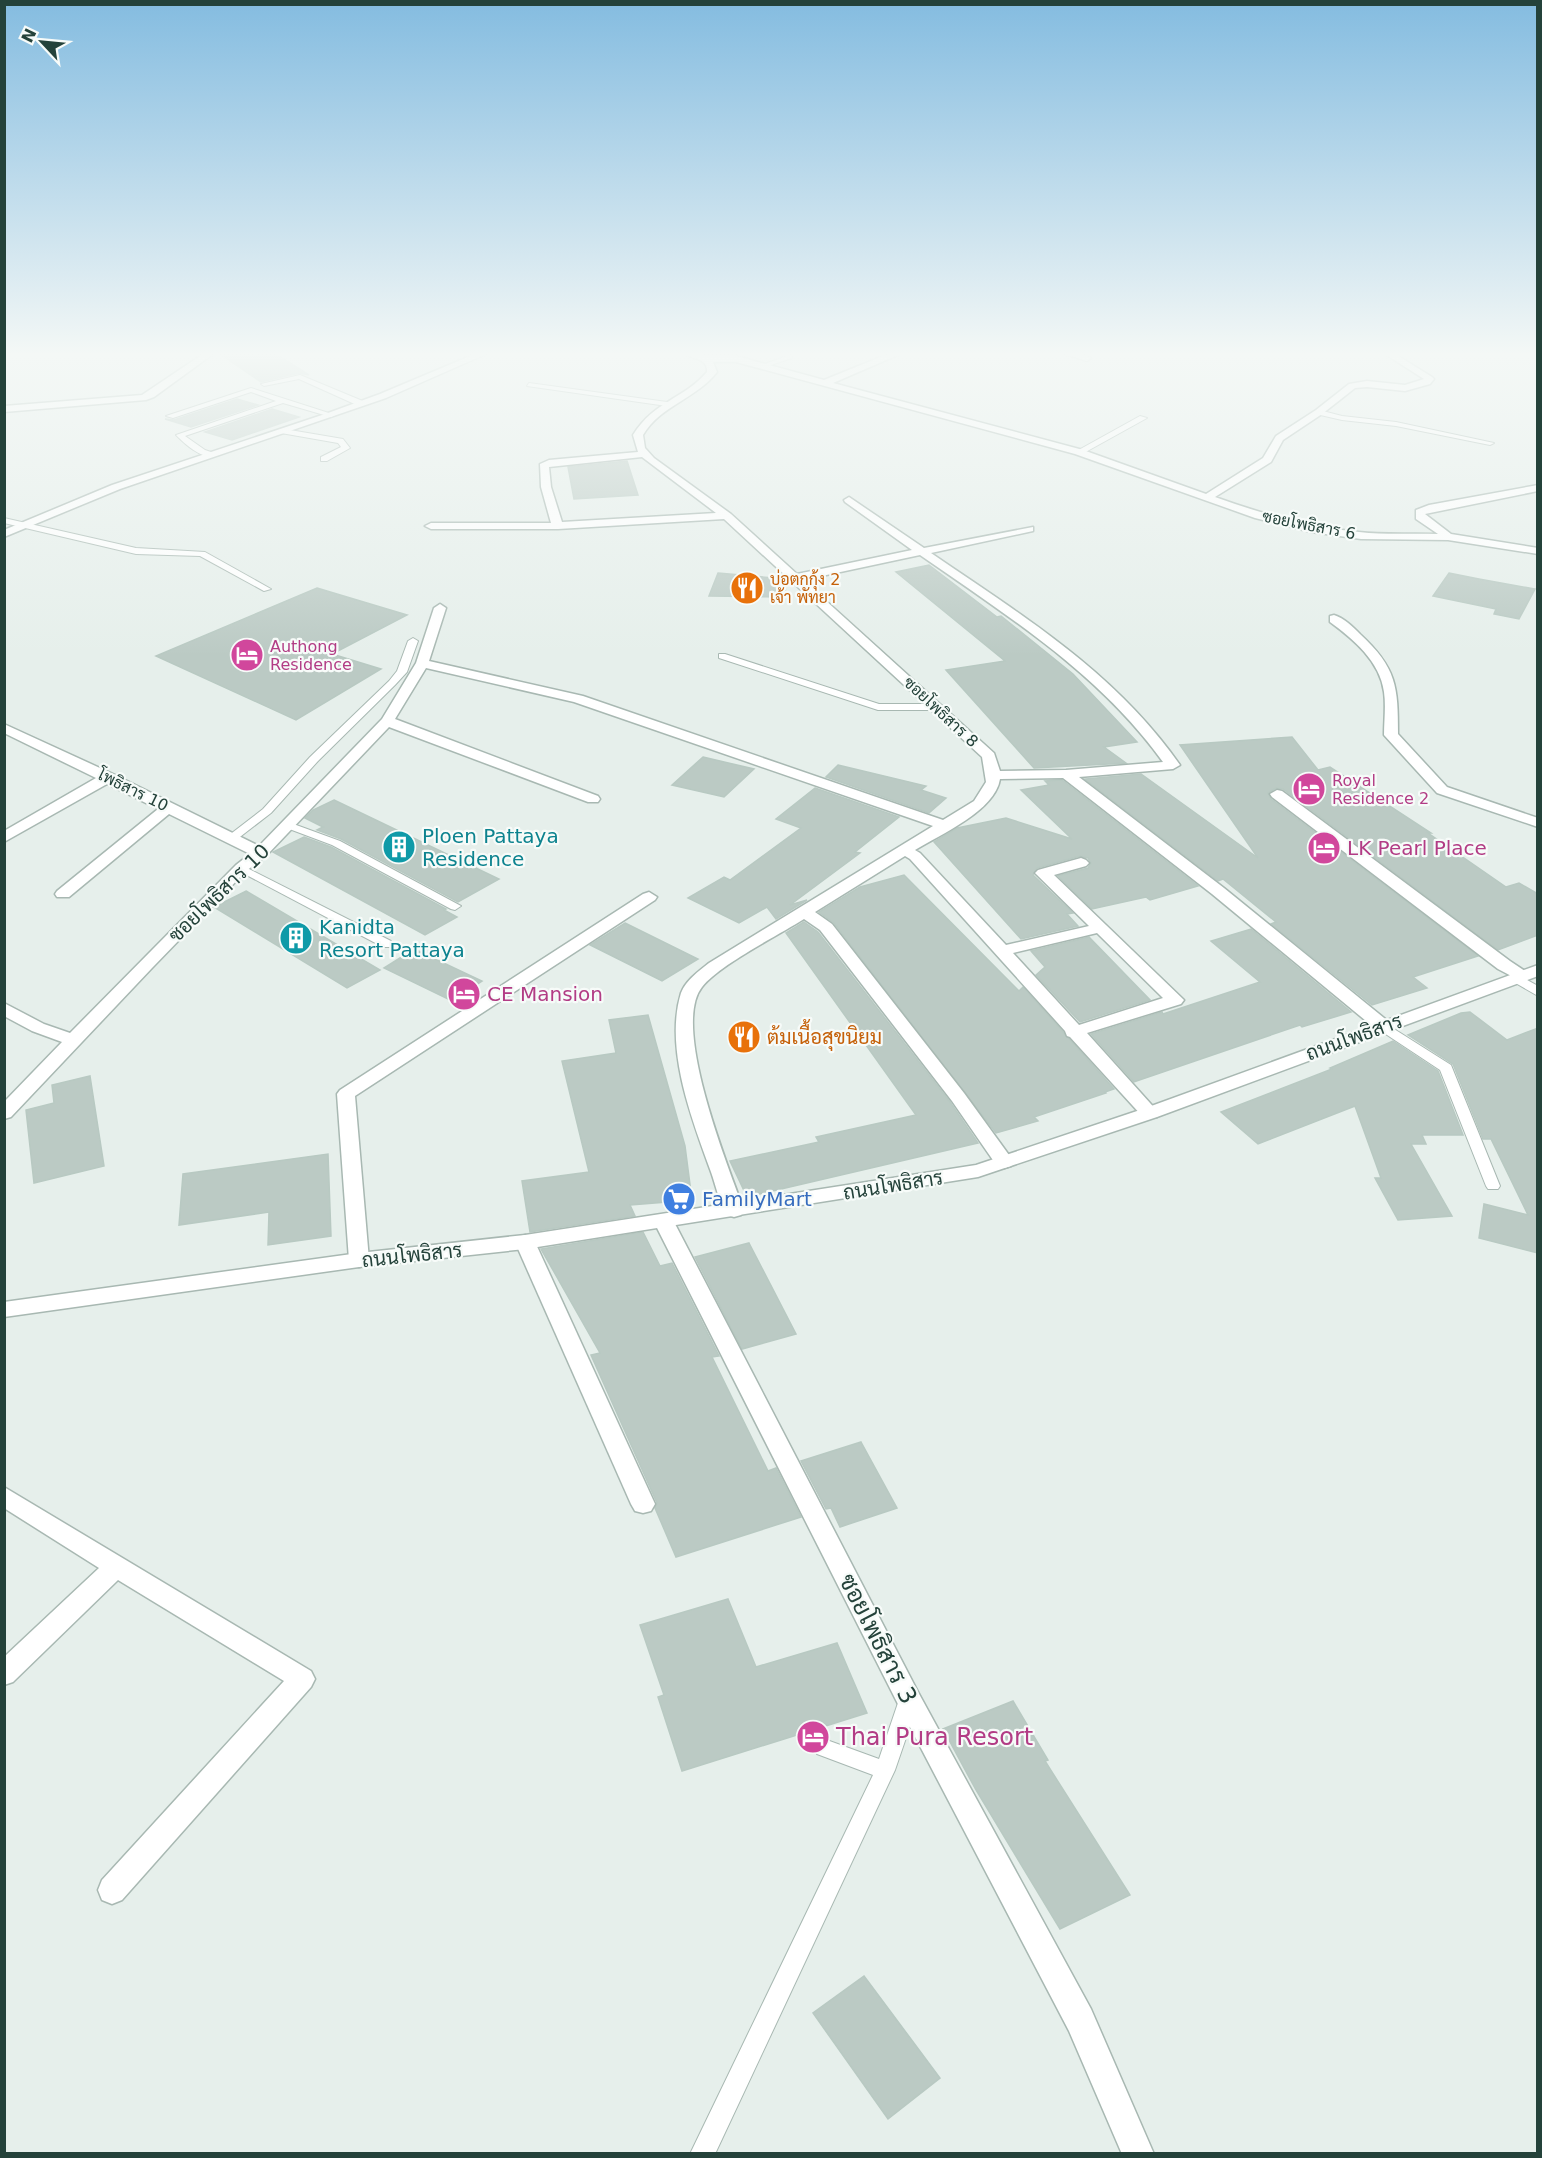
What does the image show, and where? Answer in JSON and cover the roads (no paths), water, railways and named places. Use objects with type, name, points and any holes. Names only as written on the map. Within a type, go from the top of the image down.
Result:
[{"type":"street","points":[[4,534],[116,487],[211,455]]},
{"type":"street","points":[[558,526],[546,487],[544,466],[549,463],[637,455]]},
{"type":"street","name":"ซอยโพธิสาร 8","points":[[646,455],[727,516],[936,707],[989,756],[995,775]]},
{"type":"street","name":"ซอยโพธิสาร 6","points":[[1086,455],[1259,516],[1311,529],[1361,536],[1448,537],[1538,550]]},
{"type":"street","points":[[1206,498],[1266,460],[1269,455]]},
{"type":"street","points":[[1448,537],[1435,525],[1420,517],[1420,512],[1429,508],[1538,488]]},
{"type":"street","points":[[734,1210],[691,1080],[684,1018],[691,991],[701,978],[801,912],[979,804],[991,790],[995,775],[1066,774],[1173,765],[1157,741],[1099,679],[1016,615],[849,500]]},
{"type":"street","points":[[431,526],[558,526],[727,516]]},
{"type":"street","points":[[795,578],[1029,529]]},
{"type":"street","name":"ซอยโพธิสาร 10","points":[[4,1113],[241,868],[261,853],[387,721],[422,663],[440,608]]},
{"type":"street","points":[[1334,619],[1348,628],[1379,662],[1391,690],[1391,735],[1442,790],[1538,823]]},
{"type":"street","points":[[422,663],[578,699],[944,825]]},
{"type":"street","points":[[387,721],[593,799]]},
{"type":"street","name":"โพธิสาร 10","points":[[4,728],[261,853]]},
{"type":"street","points":[[1066,774],[1218,891],[1383,1026]]},
{"type":"street","points":[[4,838],[108,777]]},
{"type":"street","points":[[1277,794],[1504,965],[1526,975]]},
{"type":"street","points":[[63,894],[169,807]]},
{"type":"street","points":[[904,850],[915,856],[1003,951],[1073,1032],[1150,1113]]},
{"type":"street","points":[[1073,1032],[1175,1000],[1043,873],[1081,863]]},
{"type":"street","points":[[359,1260],[346,1094],[649,897]]},
{"type":"street","points":[[801,912],[815,917],[826,927],[958,1098],[1004,1162]]},
{"type":"street","points":[[1003,951],[1099,928]]},
{"type":"street","name":"ถนนโพธิสาร","points":[[4,1310],[359,1260],[525,1242],[978,1171],[1150,1113],[1526,975]]},
{"type":"street","points":[[4,1008],[18,1018],[54,1035],[75,1040]]},
{"type":"street","name":"ซอยโพธิสาร 3","points":[[664,1222],[909,1700],[1080,2020],[1138,2154]]},
{"type":"street","points":[[525,1242],[643,1504]]},
{"type":"street","points":[[4,1496],[116,1567],[302,1679],[112,1890]]},
{"type":"street","points":[[4,1674],[116,1567]]},
{"type":"lane","points":[[324,459],[333,455]]},
{"type":"lane","points":[[4,520],[136,551],[202,555],[267,589]]},
{"type":"lane","points":[[232,838],[267,811],[314,759],[392,683],[402,672],[413,641]]},
{"type":"lane","points":[[722,656],[878,707],[936,707]]},
{"type":"lane","points":[[288,825],[336,843],[455,906]]},
{"type":"lane","points":[[241,868],[387,944]]},
{"type":"lane","points":[[1526,975],[1538,992]]},
{"type":"lane","points":[[1383,1026],[1446,1068],[1493,1186]]},
{"type":"lane","points":[[702,2154],[885,1770],[909,1700]]},
{"type":"lane","points":[[824,1748],[885,1770]]},
{"type":"place","name":"บ่อตกกุ้ง 2 เจ้า พัทยา","points":[[747,588]]},
{"type":"place","name":"Authong Residence","points":[[247,655]]},
{"type":"place","name":"Royal Residence 2","points":[[1309,789]]},
{"type":"place","name":"Ploen Pattaya Residence","points":[[399,847]]},
{"type":"place","name":"LK Pearl Place","points":[[1324,848]]},
{"type":"place","name":"Kanidta Resort Pattaya","points":[[296,938]]},
{"type":"place","name":"CE Mansion","points":[[464,994]]},
{"type":"place","name":"ต้มเนื้อสุขนิยม","points":[[744,1037]]},
{"type":"place","name":"FamilyMart","points":[[679,1199]]},
{"type":"place","name":"Thai Pura Resort","points":[[813,1737]]}]
